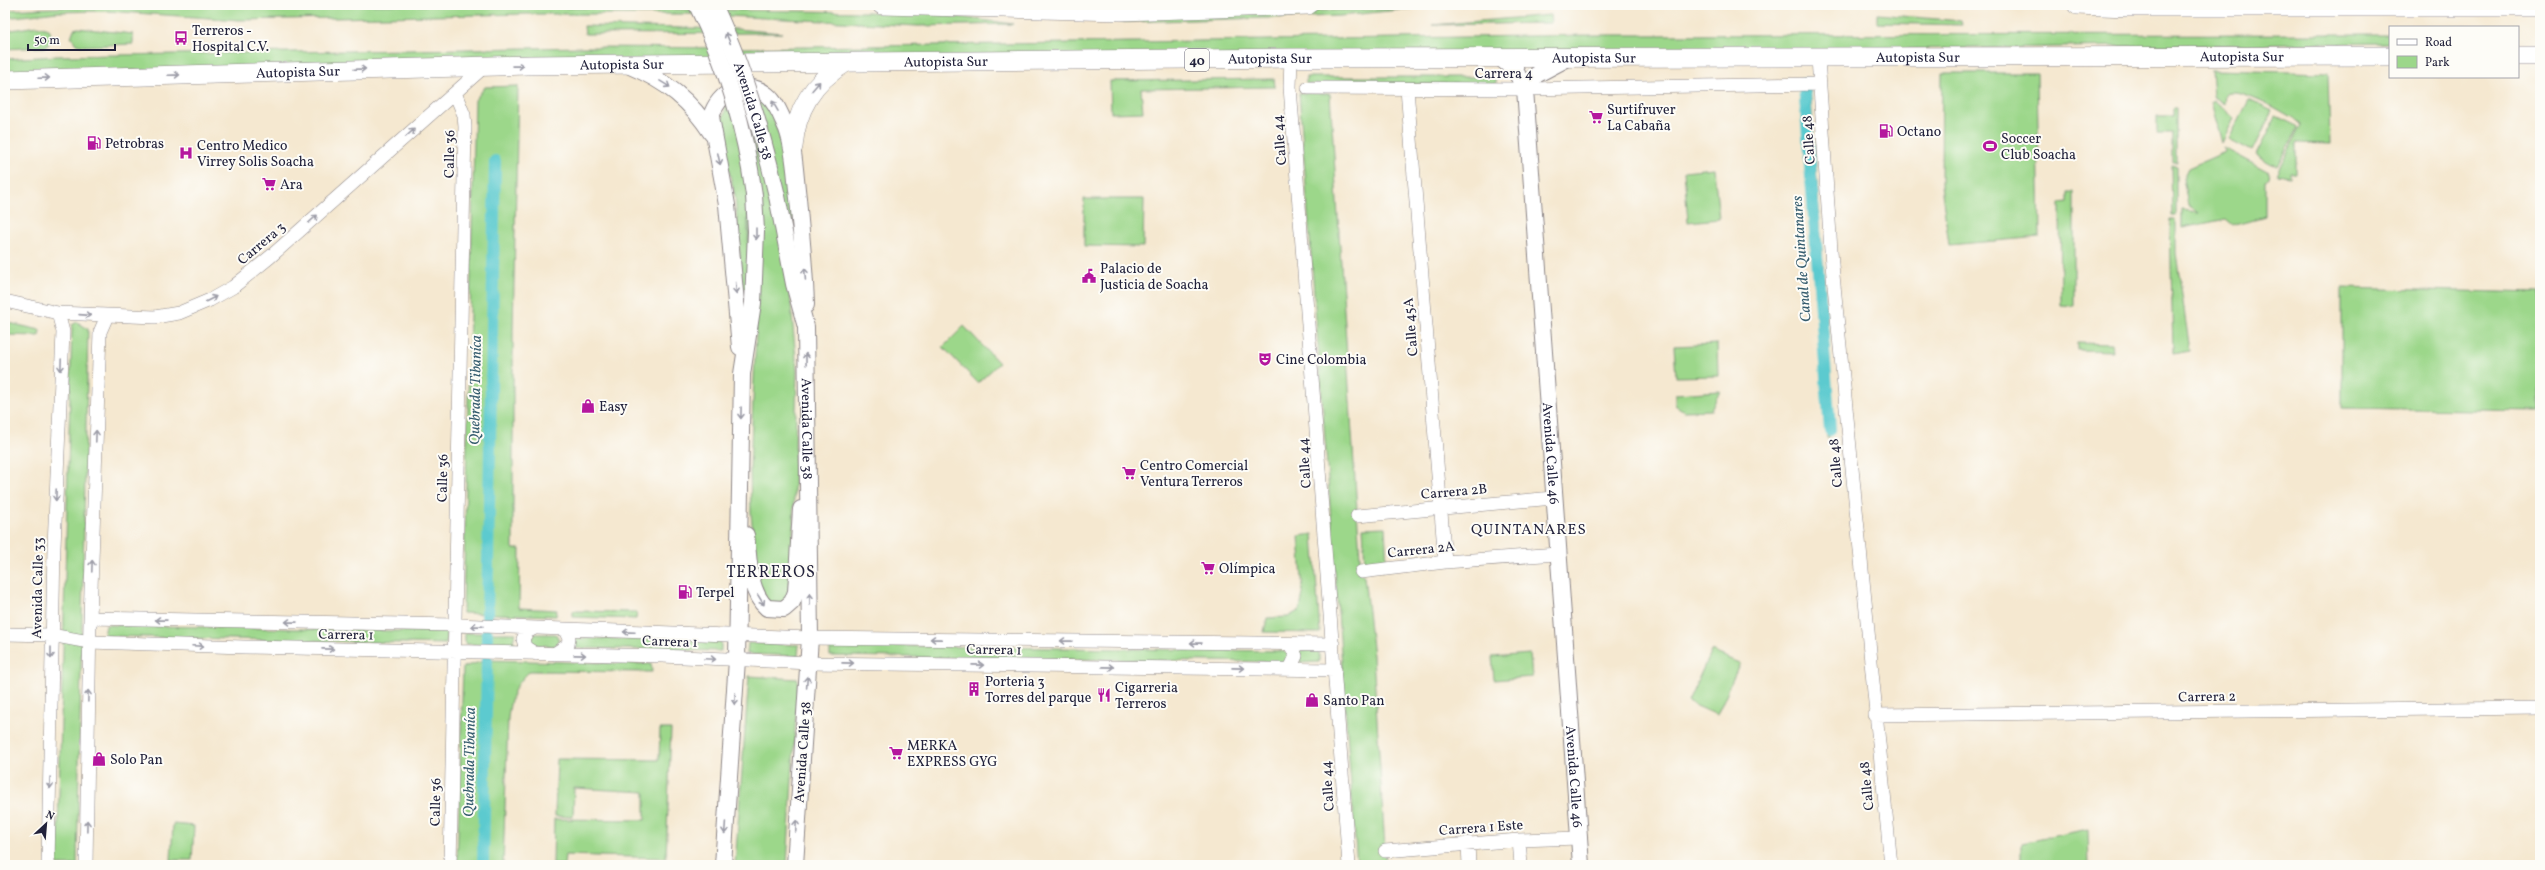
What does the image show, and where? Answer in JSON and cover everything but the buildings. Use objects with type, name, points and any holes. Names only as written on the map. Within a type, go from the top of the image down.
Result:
[{"type":"highway","points":[[882,5],[1121,11],[1308,5]]},
{"type":"highway","points":[[2077,5],[2126,7],[2540,7]]},
{"type":"highway","name":"Autopista Sur","points":[[5,80],[485,66],[630,66],[1291,58],[2389,56]]},
{"type":"highway","points":[[2519,56],[2540,56]]},
{"type":"highway","points":[[793,147],[794,131],[804,102],[822,79],[845,63]]},
{"type":"main road","name":"Avenida Calle 38","points":[[697,5],[719,53],[738,109],[754,195],[756,238],[753,303],[742,374],[737,660],[723,865]]},
{"type":"main road","name":"Avenida Calle 38","points":[[714,5],[732,46],[758,120],[777,196],[794,284],[806,327],[810,638],[795,865]]},
{"type":"main road","points":[[1500,58],[1515,70],[1525,89],[1536,75],[1571,57]]},
{"type":"main road","points":[[630,66],[651,75],[676,91],[696,111],[713,135]]},
{"type":"main road","points":[[742,374],[728,205],[713,135],[711,117],[717,101],[728,92],[746,87],[760,90],[774,103],[793,147],[805,276],[806,327]]},
{"type":"main road","name":"Avenida Calle 46","points":[[1525,89],[1557,554],[1581,865]]},
{"type":"main road","points":[[740,494],[754,584],[758,598],[767,608],[784,609],[792,602],[796,592],[798,531],[808,454]]},
{"type":"street","name":"Calle 44","points":[[1291,58],[1290,87],[1349,865]]},
{"type":"street","name":"Calle 48","points":[[1818,58],[1832,265],[1874,715],[1891,865]]},
{"type":"street","name":"Carrera 3","points":[[5,301],[58,313],[155,317],[179,313],[233,287],[270,257],[485,66]]},
{"type":"street","name":"Carrera 4","points":[[1308,88],[1525,89],[1820,84]]},
{"type":"street","name":"Calle 45A","points":[[1407,89],[1445,562]]},
{"type":"street","name":"Calle 36","points":[[450,865],[465,127],[464,115],[455,93]]},
{"type":"street","name":"Avenida Calle 33","points":[[48,865],[51,635],[63,332],[58,313]]},
{"type":"street","points":[[86,865],[89,642],[100,332],[107,316]]},
{"type":"street","name":"Carrera 2B","points":[[1357,516],[1553,498]]},
{"type":"street","name":"Carrera 2A","points":[[1361,572],[1445,562],[1557,554]]},
{"type":"street","name":"Carrera 1","points":[[90,618],[455,625],[810,638],[1333,644]]},
{"type":"street","points":[[535,628],[524,635],[523,643],[525,647],[536,654]]},
{"type":"street","points":[[554,654],[568,645],[569,638],[564,629]]},
{"type":"street","name":"Carrera 1","points":[[5,634],[51,635],[89,642],[554,654],[809,663],[1335,670]]},
{"type":"street","points":[[1290,644],[1294,647],[1296,656],[1290,669]]},
{"type":"street","name":"Carrera 2","points":[[1874,715],[2540,708]]},
{"type":"street","name":"Carrera 1 Este","points":[[1385,851],[1468,843],[1578,838]]},
{"type":"street","points":[[1519,840],[1521,865]]},
{"type":"street","points":[[1468,843],[1469,865]]},
{"type":"green space","points":[[122,5],[393,5],[928,13],[1013,24],[918,26],[689,14],[528,14],[239,20],[106,11],[57,12],[5,18],[5,10]]},
{"type":"green space","points":[[1418,8],[1340,16],[1121,22],[1082,18]]},
{"type":"green space","points":[[1877,14],[1961,21],[1962,25],[1877,23]]},
{"type":"green space","points":[[1550,15],[1551,23],[1432,25]]},
{"type":"green space","points":[[37,26],[49,29],[51,34],[51,39],[45,47],[5,49],[5,31]]},
{"type":"green space","points":[[584,26],[736,29],[782,33],[585,34]]},
{"type":"green space","points":[[78,28],[133,34],[133,44],[83,46],[76,44],[71,37],[74,29]]},
{"type":"green space","points":[[2389,34],[2389,43],[5,72],[5,59],[58,56],[586,47],[740,48],[1595,35]]},
{"type":"green space","points":[[2211,70],[2328,73],[2330,144],[2296,143],[2296,172],[2290,172],[2290,177],[2276,175],[2302,124],[2264,103],[2242,94],[2225,94],[2224,104],[2213,96]]},
{"type":"green space","name":"Soccer Club Soacha","points":[[1942,73],[2037,73],[2040,237],[1949,245],[1941,185]]},
{"type":"green space","points":[[1306,77],[1496,77],[1496,84],[1306,84]]},
{"type":"green space","points":[[1274,79],[1275,87],[1141,89],[1143,112],[1111,113],[1110,81]]},
{"type":"green space","points":[[1799,84],[1810,84],[1835,432],[1827,438],[1821,350]]},
{"type":"green space","points":[[518,86],[513,330],[513,549],[520,549],[519,608],[557,610],[556,616],[463,613],[475,100],[485,87]]},
{"type":"green space","points":[[1299,93],[1330,94],[1361,572],[1364,576],[1373,656],[1386,865],[1357,865]]},
{"type":"green space","points":[[744,96],[757,98],[772,114],[788,163],[799,271],[790,293],[797,371],[792,574],[786,599],[779,604],[768,602],[758,580],[751,514],[750,468],[756,334],[747,195],[749,266],[744,305],[735,196],[719,130],[728,101]]},
{"type":"green space","points":[[2214,100],[2234,118],[2222,143],[2211,102]]},
{"type":"green space","points":[[2249,100],[2272,111],[2252,151],[2229,139]]},
{"type":"green space","points":[[2173,108],[2176,108],[2176,163],[2172,163],[2172,134],[2157,134],[2157,116],[2173,116]]},
{"type":"green space","points":[[2276,116],[2299,127],[2277,167],[2256,155]]},
{"type":"green space","points":[[2224,148],[2269,172],[2265,181],[2265,216],[2233,225],[2226,219],[2182,228],[2182,210],[2198,212],[2188,205],[2183,178],[2188,168],[2225,152]]},
{"type":"green space","points":[[2171,166],[2176,167],[2176,215],[2172,215]]},
{"type":"green space","points":[[1714,168],[1719,219],[1688,222],[1684,171]]},
{"type":"green space","points":[[2068,192],[2074,192],[2074,306],[2061,305],[2060,203],[2068,202]]},
{"type":"green space","points":[[1084,199],[1144,199],[1143,247],[1084,246]]},
{"type":"green space","points":[[2170,219],[2175,219],[2176,224],[2176,253],[2190,351],[2173,354]]},
{"type":"green space","points":[[2342,288],[2540,293],[2540,411],[2342,408]]},
{"type":"green space","points":[[5,322],[40,330],[39,336],[5,335]]},
{"type":"green space","points":[[77,322],[88,329],[77,865],[57,865],[72,325]]},
{"type":"green space","points":[[964,326],[999,363],[978,383],[943,347]]},
{"type":"green space","points":[[2077,343],[2112,344],[2113,351],[2077,350]]},
{"type":"green space","points":[[1717,344],[1718,376],[1676,377],[1674,346]]},
{"type":"green space","points":[[1720,391],[1711,410],[1684,411],[1675,405],[1675,394]]},
{"type":"green space","points":[[1385,527],[1387,565],[1365,566],[1363,528]]},
{"type":"green space","points":[[1313,534],[1320,633],[1264,632],[1267,618],[1288,617],[1300,610],[1303,593],[1299,536]]},
{"type":"green space","points":[[573,611],[637,612],[636,619],[573,617]]},
{"type":"green space","points":[[106,625],[446,632],[446,644],[104,636]]},
{"type":"green space","points":[[465,633],[516,633],[513,640],[516,646],[465,644]]},
{"type":"green space","points":[[535,634],[556,634],[559,641],[555,646],[534,645],[531,639]]},
{"type":"green space","points":[[574,638],[721,641],[721,651],[574,648]]},
{"type":"green space","points":[[748,643],[799,645],[798,656],[747,654]]},
{"type":"green space","points":[[830,645],[1282,651],[1290,655],[1287,662],[830,656]]},
{"type":"green space","points":[[1300,650],[1319,650],[1319,662],[1300,663]]},
{"type":"green space","points":[[1711,651],[1740,663],[1717,715],[1688,702]]},
{"type":"green space","points":[[1530,654],[1532,677],[1494,680],[1492,657]]},
{"type":"green space","points":[[487,660],[651,664],[652,672],[530,671],[516,687],[510,703],[508,718],[503,865],[457,865],[463,667]]},
{"type":"green space","points":[[749,676],[798,679],[787,865],[735,865]]},
{"type":"green space","points":[[660,729],[671,729],[666,858],[565,855],[564,865],[553,865],[554,819],[645,820],[645,792],[574,788],[573,817],[555,816],[557,759],[659,760]]},
{"type":"green space","points":[[173,824],[194,826],[192,860],[171,860]]},
{"type":"green space","points":[[2088,829],[2089,865],[2021,865],[2021,843]]},
{"type":"waterway","name":"Canal de Quintanares","points":[[1804,84],[1830,430]]},
{"type":"waterway","name":"Quebrada Tibaníca","points":[[487,619],[495,161]]},
{"type":"waterway","name":"Quebrada Tibaníca","points":[[487,633],[487,646]]},
{"type":"waterway","name":"Quebrada Tibaníca","points":[[483,865],[487,660]]},
{"type":"place","name":"Terreros - Hospital C.V.","points":[[181,38]]},
{"type":"place","name":"Surtifruver La Cabaña","points":[[1596,117]]},
{"type":"place","name":"Octano","points":[[1886,131]]},
{"type":"place","name":"Petrobras","points":[[94,143]]},
{"type":"place","name":"Soccer Club Soacha","points":[[1990,146]]},
{"type":"place","name":"Centro Medico Virrey Solis Soacha","points":[[186,153]]},
{"type":"place","name":"Ara","points":[[269,184]]},
{"type":"place","name":"Palacio de Justicia de Soacha","points":[[1089,276]]},
{"type":"place","name":"Cine Colombia","points":[[1265,359]]},
{"type":"place","name":"Easy","points":[[588,406]]},
{"type":"place","name":"Centro Comercial Ventura Terreros","points":[[1129,473]]},
{"type":"place","name":"Olímpica","points":[[1208,568]]},
{"type":"place","name":"Terpel","points":[[685,592]]},
{"type":"place","name":"Porteria 3 Torres del parque","points":[[974,689]]},
{"type":"place","name":"Cigarreria Terreros","points":[[1104,695]]},
{"type":"place","name":"Santo Pan","points":[[1312,700]]},
{"type":"place","name":"MERKA EXPRESS GYG","points":[[896,753]]},
{"type":"place","name":"Solo Pan","points":[[99,759]]},
{"type":"district","name":"QUINTANARES","points":[[1529,529]]},
{"type":"district","name":"TERREROS","points":[[771,571]]}]
